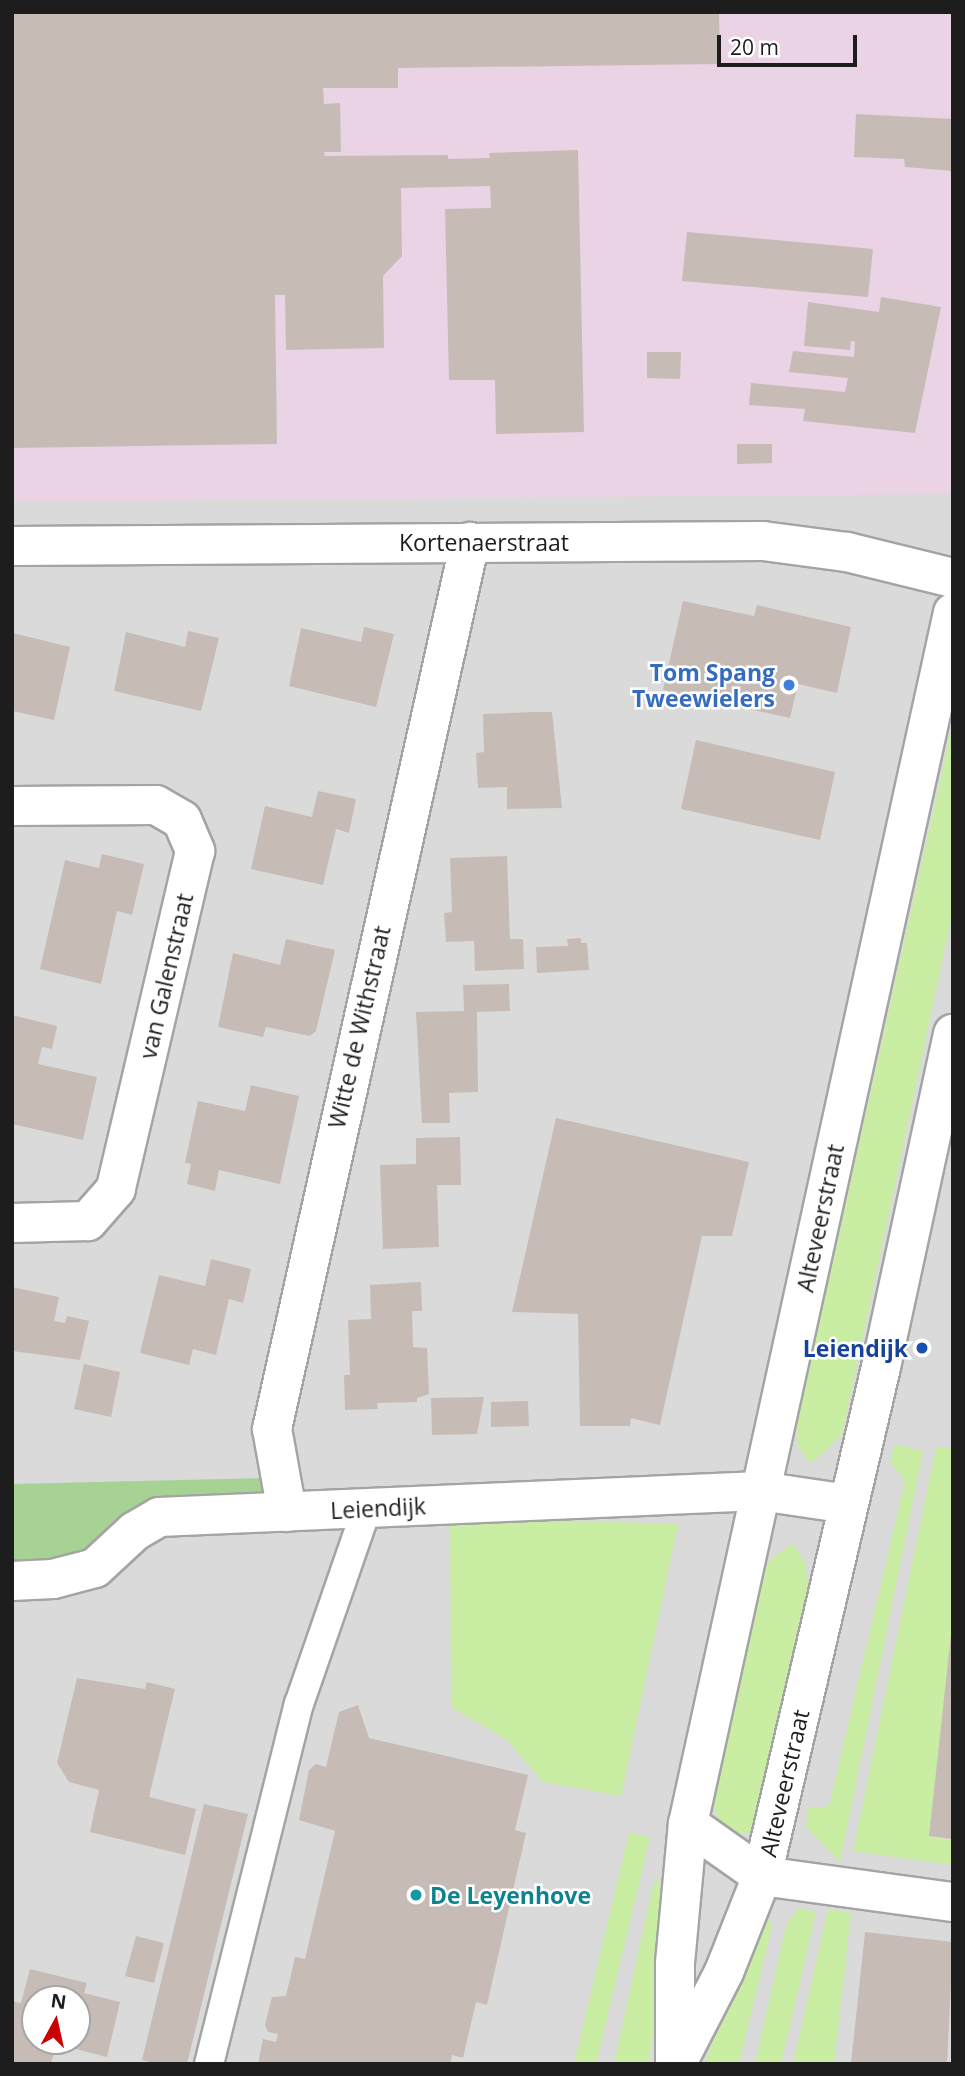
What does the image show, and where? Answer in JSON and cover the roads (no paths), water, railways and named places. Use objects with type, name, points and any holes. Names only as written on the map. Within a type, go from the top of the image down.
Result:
[{"type":"street","name":"Kortenaerstraat","points":[[12,546],[763,541],[847,552],[953,578]]},
{"type":"street","name":"Witte de Withstraat","points":[[288,1512],[271,1429],[470,542]]},
{"type":"street","name":"Alteveerstraat","points":[[676,2064],[675,1963],[688,1824],[953,613]]},
{"type":"street","name":"van Galenstraat","points":[[12,806],[156,805],[182,820],[195,851],[116,1189],[88,1221],[12,1223]]},
{"type":"street","name":"Alteveerstraat","points":[[676,2064],[724,1972],[762,1876],[953,1034]]},
{"type":"street","name":"Leiendijk","points":[[12,1581],[53,1579],[95,1568],[135,1531],[159,1517],[761,1492],[848,1504]]},
{"type":"street","name":"Alteveerstraat","points":[[688,1824],[762,1876],[953,1902]]},
{"type":"lane","points":[[209,2064],[299,1704],[367,1508]]},
{"type":"place","name":"Tom Spang Tweewielers","points":[[789,685]]},
{"type":"place","name":"Leiendijk","points":[[922,1348]]},
{"type":"place","name":"De Leyenhove","points":[[416,1895]]}]
